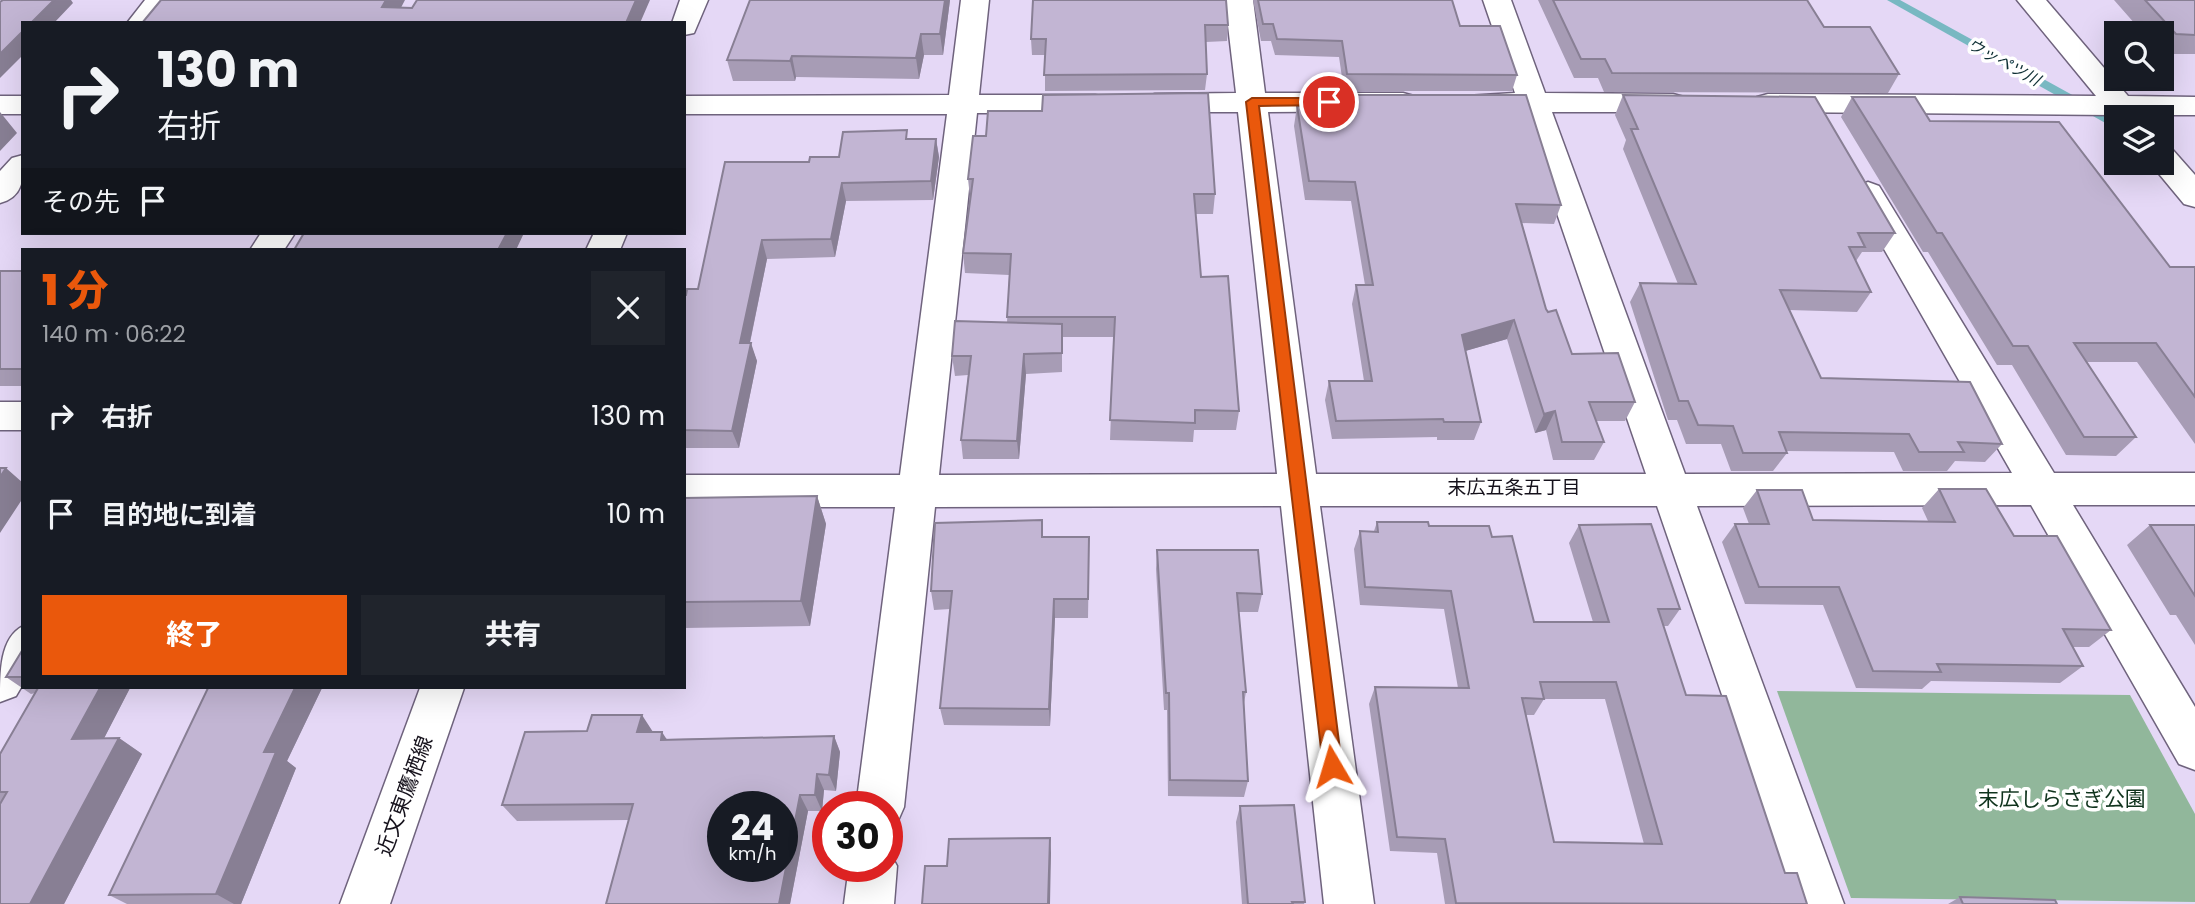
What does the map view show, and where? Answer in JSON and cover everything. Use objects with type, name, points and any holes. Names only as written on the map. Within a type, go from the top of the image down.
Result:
[{"type":"street","points":[[143,21],[160,0]]},
{"type":"street","points":[[686,22],[694,0]]},
{"type":"street","points":[[882,791],[975,0]]},
{"type":"street","points":[[1239,0],[1349,904]]},
{"type":"street","points":[[1497,0],[1819,904]]},
{"type":"street","points":[[2031,0],[2119,105]]},
{"type":"street","points":[[686,105],[1695,103]]},
{"type":"street","points":[[1735,103],[2005,103],[2104,110]]},
{"type":"street","points":[[1815,103],[2195,749]]},
{"type":"street","points":[[0,105],[21,105]]},
{"type":"street","points":[[0,192],[21,167]]},
{"type":"street","points":[[2174,171],[2195,196]]},
{"type":"street","points":[[0,416],[21,416]]},
{"type":"street","points":[[686,491],[1669,487],[2195,489]]},
{"type":"street","points":[[0,682],[21,648]]},
{"type":"street","name":"近文東鷹栖線","points":[[365,904],[442,689]]},
{"type":"street","points":[[869,904],[871,882]]},
{"type":"green space","name":"末広しらさぎ公園","points":[[1777,691],[2130,695],[2195,814],[2195,902],[1851,898]]},
{"type":"water","name":"ウッペツ川","points":[[1887,0],[1900,0],[2104,112],[2104,122]]},
{"type":"building","points":[[54,0],[33,21],[21,21],[21,33],[0,54],[0,2]]},
{"type":"building","points":[[161,0],[386,0],[382,7],[412,8],[417,0],[636,0],[627,21],[144,21]]},
{"type":"building","points":[[750,0],[945,0],[940,34],[921,34],[916,58],[792,56],[790,61],[727,60]]},
{"type":"building","points":[[1033,0],[1226,0],[1228,25],[1205,25],[1207,74],[1044,75],[1046,39],[1031,39]]},
{"type":"building","points":[[1258,0],[1452,0],[1460,26],[1500,26],[1517,75],[1347,74],[1342,41],[1277,39],[1273,24],[1263,24]]},
{"type":"building","points":[[1553,0],[1807,0],[1824,27],[1870,27],[1899,74],[1612,73],[1605,59],[1581,59]]},
{"type":"building","points":[[2145,0],[2195,0],[2195,35],[2176,34],[2174,21],[2164,21]]},
{"type":"building","points":[[1208,93],[1215,194],[1194,194],[1201,277],[1228,276],[1239,411],[1195,410],[1195,423],[1110,420],[1115,317],[1007,317],[1011,254],[963,253],[973,179],[968,179],[973,136],[986,136],[988,111],[1042,111],[1043,95]]},
{"type":"building","points":[[1352,95],[1526,95],[1561,205],[1516,204],[1546,309],[1548,312],[1556,310],[1572,354],[1618,353],[1635,402],[1589,402],[1604,442],[1562,442],[1555,411],[1544,414],[1514,320],[1462,335],[1481,422],[1444,422],[1443,419],[1336,421],[1329,381],[1372,381],[1356,285],[1373,285],[1355,182],[1309,181],[1297,106],[1354,107]]},
{"type":"building","points":[[1623,95],[1815,97],[1895,233],[1858,233],[1865,247],[1849,247],[1871,292],[1780,290],[1821,378],[1970,382],[2002,444],[1958,442],[1964,452],[1919,452],[1909,434],[1779,432],[1787,453],[1743,453],[1733,426],[1698,425],[1688,401],[1679,401],[1640,283],[1696,284],[1631,129],[1638,129]]},
{"type":"building","points":[[1852,97],[1915,97],[1930,121],[2059,122],[2170,267],[2195,267],[2195,397],[2156,343],[2074,343],[2136,437],[2084,437],[2028,346],[2013,346],[1942,233],[1937,233]]},
{"type":"building","points":[[907,130],[906,139],[936,139],[931,181],[842,183],[831,239],[762,240],[740,343],[751,343],[732,431],[686,430],[686,295],[687,289],[698,289],[725,162],[809,162],[810,157],[839,157],[843,132]]},
{"type":"building","points":[[303,235],[506,235],[499,248],[295,248]]},
{"type":"building","points":[[0,271],[21,271],[21,369],[0,369]]},
{"type":"building","points":[[955,321],[1062,324],[1062,353],[1024,354],[1017,441],[961,440],[971,356],[952,356]]},
{"type":"building","points":[[1939,489],[1986,489],[2014,536],[2057,536],[2111,630],[2063,629],[2083,666],[1937,664],[1941,672],[1873,671],[1839,587],[1759,587],[1735,524],[1769,524],[1757,490],[1802,490],[1813,520],[1955,522]]},
{"type":"building","points":[[817,496],[801,601],[686,602],[686,498]]},
{"type":"building","points":[[1042,520],[1042,537],[1089,537],[1088,599],[1054,599],[1049,709],[940,708],[952,591],[931,591],[935,523]]},
{"type":"building","points":[[1377,522],[1428,522],[1429,526],[1489,526],[1492,537],[1512,536],[1534,622],[1609,622],[1579,525],[1651,524],[1680,609],[1658,609],[1686,695],[1726,696],[1785,873],[1797,873],[1807,904],[1456,903],[1445,839],[1397,837],[1375,687],[1469,688],[1451,591],[1365,587],[1360,531],[1378,532]],"holes":[[[1540,682],[1616,682],[1662,844],[1554,842],[1522,698],[1544,699]]]},
{"type":"building","points":[[2150,525],[2195,525],[2195,596]]},
{"type":"building","points":[[1157,550],[1258,550],[1262,594],[1237,593],[1246,692],[1243,692],[1248,781],[1170,780],[1169,693],[1166,693]]},
{"type":"building","points":[[21,652],[21,677],[6,677]]},
{"type":"building","points":[[37,689],[99,689],[72,739],[119,738],[30,904],[0,904],[0,804],[7,792],[0,792],[0,754]]},
{"type":"building","points":[[208,689],[295,689],[264,752],[276,752],[216,894],[109,895]]},
{"type":"building","points":[[592,715],[642,715],[637,732],[662,732],[661,740],[834,736],[829,775],[817,774],[815,791],[812,791],[812,795],[800,795],[798,805],[798,791],[707,791],[707,882],[783,882],[779,904],[606,904],[633,804],[502,805],[525,732],[587,731]]},
{"type":"building","points":[[1294,805],[1305,902],[1248,904],[1240,806]]},
{"type":"building","points":[[1050,838],[1048,904],[922,904],[925,866],[947,866],[949,839]]},
{"type":"building","points":[[1960,897],[2055,900],[2057,904],[1963,904]]},
{"type":"district","name":"末広五条五丁目","points":[[1514,487]]},
{"type":"route","points":[[1329,102],[1252,102],[1332,766]]}]
